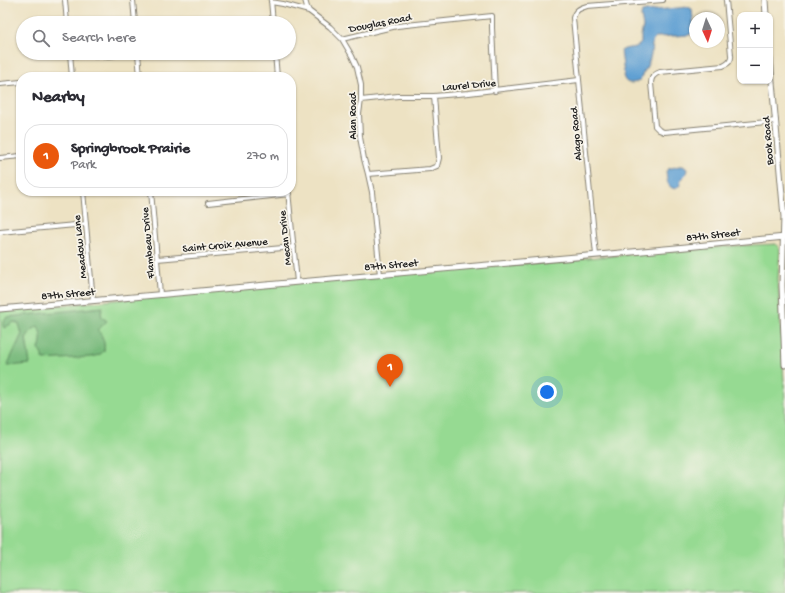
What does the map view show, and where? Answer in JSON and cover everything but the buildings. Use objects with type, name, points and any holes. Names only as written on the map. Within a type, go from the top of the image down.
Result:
[{"type":"street","points":[[65,0],[66,16]]},
{"type":"street","points":[[133,0],[134,16]]},
{"type":"street","points":[[305,0],[309,11]]},
{"type":"street","name":"Alago Road","points":[[596,255],[573,18],[576,11],[587,6],[663,0]]},
{"type":"street","points":[[726,0],[731,55],[730,61],[723,66],[660,72],[654,75],[651,83],[655,126],[664,132],[776,121]]},
{"type":"street","points":[[765,0],[766,12]]},
{"type":"street","points":[[272,16],[271,1],[309,11]]},
{"type":"street","name":"Alan Road","points":[[309,11],[330,27],[342,39],[357,67],[361,85],[359,114],[360,137],[373,200],[380,275]]},
{"type":"street","name":"Douglas Road","points":[[342,39],[397,26],[492,16],[495,91]]},
{"type":"street","points":[[71,60],[72,72]]},
{"type":"street","points":[[139,60],[140,72]]},
{"type":"street","points":[[276,60],[277,72]]},
{"type":"street","name":"Laurel Drive","points":[[360,100],[495,91],[579,80]]},
{"type":"street","points":[[0,84],[16,82]]},
{"type":"street","name":"Book Road","points":[[772,84],[785,238],[782,292],[785,365]]},
{"type":"street","points":[[368,174],[430,169],[437,166],[439,158],[434,96]]},
{"type":"street","points":[[0,158],[16,156]]},
{"type":"street","name":"Meadow Lane","points":[[83,196],[93,301]]},
{"type":"street","name":"Flambeau Drive","points":[[151,196],[160,294]]},
{"type":"street","points":[[208,203],[264,196]]},
{"type":"street","name":"Mecan Drive","points":[[288,196],[297,282]]},
{"type":"street","points":[[0,232],[86,224]]},
{"type":"street","name":"87th Street","points":[[0,309],[785,238]]},
{"type":"street","name":"Saint Croix Avenue","points":[[157,259],[294,247]]},
{"type":"green space","points":[[776,244],[780,250],[778,279],[785,399],[785,593],[0,593],[0,311],[324,280],[731,246]]},
{"type":"green space","points":[[103,307],[101,313],[102,317],[107,321],[98,330],[104,342],[104,351],[99,355],[91,357],[44,360],[39,349],[41,338],[38,326],[31,331],[26,338],[30,364],[7,366],[22,334],[19,324],[14,322],[4,328],[3,323],[7,317]]},
{"type":"water","points":[[688,7],[692,9],[692,12],[689,12],[689,35],[658,37],[654,39],[649,61],[640,80],[635,83],[629,83],[625,80],[623,75],[621,51],[637,46],[641,43],[643,27],[641,16],[642,12]]},
{"type":"water","points":[[683,166],[687,169],[686,174],[681,179],[680,185],[676,189],[670,187],[667,180],[666,171]]},
{"type":"place","name":"Springbrook Prairie","points":[[390,387]]}]
